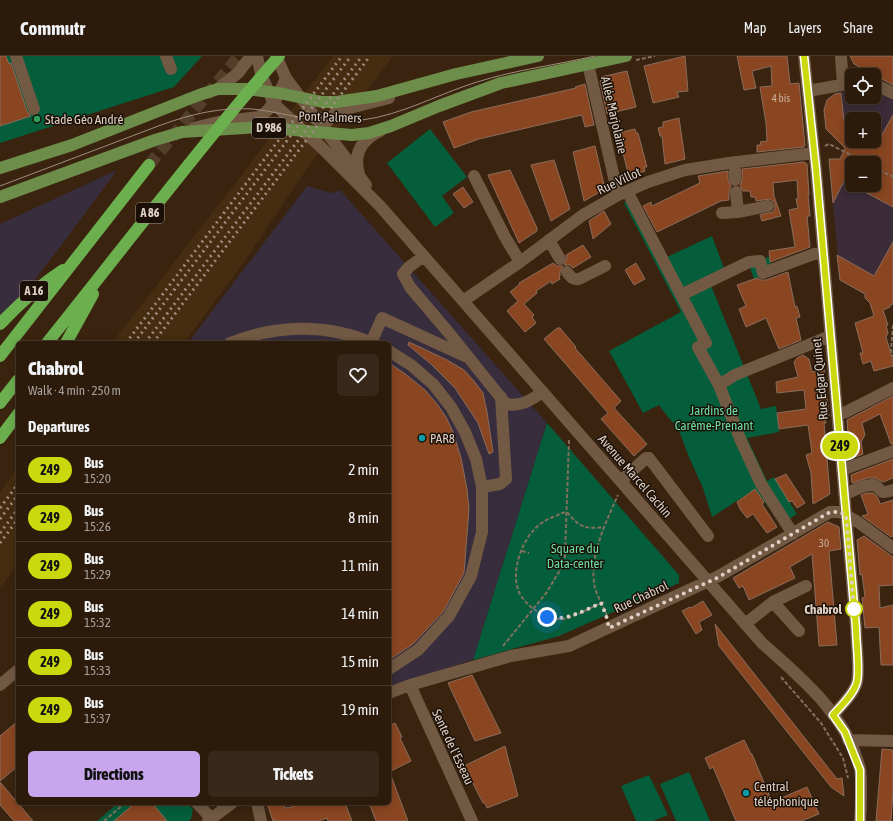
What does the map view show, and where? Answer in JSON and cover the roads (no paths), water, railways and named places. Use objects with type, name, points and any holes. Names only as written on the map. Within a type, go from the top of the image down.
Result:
[{"type":"highway","name":"A 86","points":[[49,341],[244,97],[279,56]]},
{"type":"highway","name":"A 86","points":[[0,356],[149,165]]},
{"type":"highway","name":"A 16","points":[[0,324],[48,280],[72,263]]},
{"type":"highway","points":[[67,341],[90,301],[103,273]]},
{"type":"highway","points":[[0,403],[16,383]]},
{"type":"highway","points":[[0,438],[16,417]]},
{"type":"main road","points":[[0,168],[72,145],[199,95],[218,90],[246,89],[274,96],[322,102],[348,101],[377,96],[477,69],[538,56]]},
{"type":"main road","name":"D 986","points":[[588,64],[626,56]]},
{"type":"main road","name":"Pont Palmers","points":[[0,197],[99,160],[182,132],[259,127],[302,130],[322,134],[352,135],[369,133],[501,83],[588,64]]},
{"type":"street","points":[[16,56],[34,109]]},
{"type":"street","points":[[166,56],[171,69]]},
{"type":"street","points":[[218,90],[238,73],[251,56]]},
{"type":"street","points":[[257,56],[261,74],[274,96],[302,130]]},
{"type":"street","name":"Avenue Marcel Cachin","points":[[276,56],[286,78],[301,99],[322,134],[355,172],[380,206],[543,392],[620,486],[762,643],[814,691],[833,715],[848,740],[860,770],[860,821]]},
{"type":"street","name":"Rue Edgar Quinet","points":[[804,56],[856,628],[858,681],[854,689],[833,715]]},
{"type":"street","points":[[841,57],[845,72]]},
{"type":"street","name":"Allée Marjolaine","points":[[588,64],[623,193],[681,295],[706,343],[698,347],[719,384]]},
{"type":"street","points":[[182,132],[218,122],[259,117],[267,111],[274,96],[286,78]]},
{"type":"street","points":[[322,134],[331,116],[338,111],[386,100],[434,80]]},
{"type":"street","points":[[808,91],[845,85]]},
{"type":"street","points":[[881,87],[893,93]]},
{"type":"street","points":[[355,172],[358,155],[362,145],[373,134],[388,127]]},
{"type":"street","name":"Rue Villot","points":[[463,301],[520,262],[583,215],[623,193],[648,182],[686,170],[735,162],[814,153]]},
{"type":"street","points":[[735,162],[735,180]]},
{"type":"street","points":[[474,176],[505,237],[520,262]]},
{"type":"street","points":[[736,192],[738,212]]},
{"type":"street","points":[[722,213],[738,212],[768,206]]},
{"type":"street","points":[[549,240],[560,259]]},
{"type":"street","points":[[681,295],[749,262],[760,261],[763,273],[814,254],[823,253]]},
{"type":"street","points":[[424,256],[409,267],[403,274],[410,288],[506,404],[516,405],[527,402],[543,392]]},
{"type":"street","points":[[567,272],[570,277],[575,280],[605,266]]},
{"type":"street","points":[[372,341],[382,318],[468,357]]},
{"type":"street","points":[[235,341],[247,336],[275,330],[304,328],[333,331],[367,341]]},
{"type":"street","points":[[793,534],[761,484],[741,441],[719,384],[735,375],[830,336]]},
{"type":"street","points":[[391,352],[411,365],[433,384],[451,407],[465,432],[476,459],[482,487],[482,532],[471,576],[449,616],[418,650],[391,668]]},
{"type":"street","points":[[837,415],[893,388]]},
{"type":"street","points":[[482,487],[500,484],[506,479],[501,397]]},
{"type":"street","points":[[842,470],[893,451]]},
{"type":"street","points":[[620,486],[646,458],[649,458],[708,536]]},
{"type":"street","points":[[844,494],[873,485],[881,492],[885,493],[893,490]]},
{"type":"street","name":"Rue Chabrol","points":[[391,692],[410,685],[511,656],[568,646],[708,582],[830,512],[840,512],[846,515]]},
{"type":"street","points":[[846,515],[893,548]]},
{"type":"street","points":[[745,624],[773,602],[806,586]]},
{"type":"street","points":[[773,602],[799,631]]},
{"type":"street","points":[[0,685],[16,672]]},
{"type":"street","name":"Sente de l'Esseau","points":[[410,685],[472,821]]},
{"type":"street","points":[[848,740],[893,741]]},
{"type":"street","points":[[199,805],[210,820],[229,805]]},
{"type":"street","points":[[257,805],[261,821]]},
{"type":"tunnel","points":[[149,165],[239,56]]},
{"type":"tram line","points":[[0,186],[161,125],[206,112],[229,109],[253,109],[314,119],[338,121],[362,120],[391,114],[491,78],[595,56]]},
{"type":"railway","points":[[128,341],[342,56]]},
{"type":"railway","points":[[136,341],[351,56]]},
{"type":"railway","points":[[147,341],[362,56]]},
{"type":"railway","points":[[155,341],[370,56]]},
{"type":"railway","points":[[0,508],[16,487]]},
{"type":"railway","points":[[0,519],[16,498]]},
{"type":"railway","points":[[0,533],[16,512]]},
{"type":"railway","points":[[0,543],[16,522]]},
{"type":"place","name":"Stade Géo André","points":[[37,119]]},
{"type":"place","name":"PAR8","points":[[422,438]]},
{"type":"place","name":"Chabrol","points":[[854,609]]},
{"type":"place","name":"Central téléphonique","points":[[746,793]]},
{"type":"park label","name":"Jardins de Carême-Prenant","points":[[714,418]]},
{"type":"park label","name":"Square du Data-center","points":[[575,556]]}]
